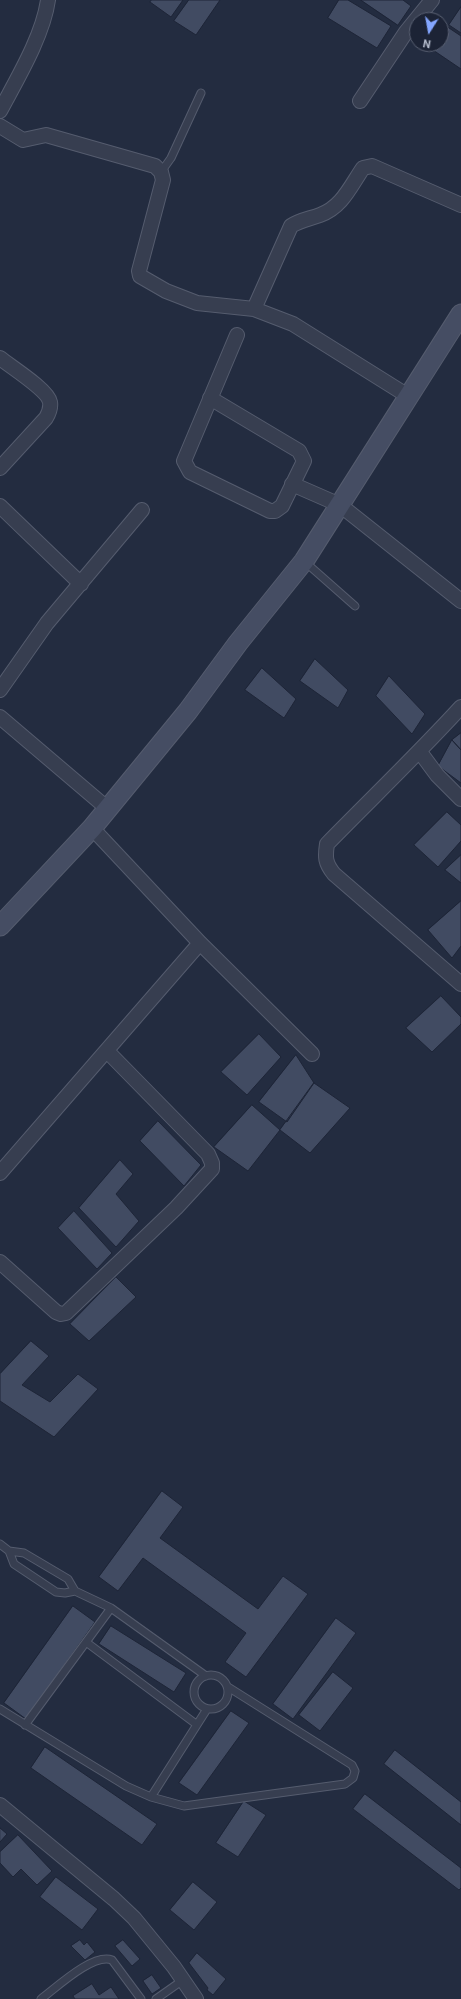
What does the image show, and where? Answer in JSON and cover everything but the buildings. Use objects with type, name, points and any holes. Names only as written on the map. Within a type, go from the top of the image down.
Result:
[{"type":"main road","points":[[0,926],[108,809],[188,711],[238,643],[304,561],[461,314]]},
{"type":"street","points":[[0,111],[26,62],[46,13],[48,0]]},
{"type":"street","points":[[360,102],[406,32],[432,0]]},
{"type":"street","points":[[0,126],[23,140],[46,135],[155,166],[161,172],[163,180],[139,272],[140,276],[166,291],[197,302],[254,309],[293,324],[408,396]]},
{"type":"street","points":[[254,309],[286,232],[298,221],[320,215],[335,208],[343,200],[363,168],[372,166],[461,205]]},
{"type":"street","points":[[210,398],[299,451],[304,461],[282,506],[274,512],[190,472],[184,461],[210,398],[237,335]]},
{"type":"street","points":[[0,358],[45,393],[50,401],[50,411],[46,418],[0,468]]},
{"type":"street","points":[[292,484],[340,505],[461,601]]},
{"type":"street","points":[[0,506],[80,584]]},
{"type":"street","points":[[0,690],[47,623],[142,510]]},
{"type":"street","points":[[461,707],[420,752],[394,775],[327,844],[325,855],[326,865],[357,896],[461,984]]},
{"type":"street","points":[[0,717],[108,809]]},
{"type":"street","points":[[420,752],[437,775],[461,799]]},
{"type":"street","points":[[92,828],[200,943],[312,1054]]},
{"type":"street","points":[[0,1173],[200,943]]},
{"type":"street","points":[[0,1262],[56,1312],[61,1314],[66,1313],[176,1208],[212,1169],[212,1163],[208,1154],[107,1051]]},
{"type":"street","points":[[0,1805],[129,1914],[183,1980],[196,1999]]},
{"type":"lane","points":[[161,172],[171,158],[201,93]]},
{"type":"lane","points":[[304,561],[355,606]]},
{"type":"lane","points":[[0,1544],[9,1552],[14,1564],[56,1592],[65,1593],[75,1591]]},
{"type":"lane","points":[[9,1552],[24,1553],[62,1575],[68,1579],[75,1591],[111,1608],[206,1676]]},
{"type":"lane","points":[[25,1725],[111,1608]]},
{"type":"lane","points":[[86,1642],[196,1724]]},
{"type":"lane","points":[[0,1709],[126,1786],[151,1797],[184,1806],[345,1784],[353,1778],[354,1771],[352,1765],[228,1687],[223,1680],[215,1675],[206,1676],[199,1680],[194,1688],[195,1697],[199,1705],[207,1709],[216,1709],[224,1704],[228,1696],[228,1687]]},
{"type":"lane","points":[[151,1797],[196,1724],[207,1709]]},
{"type":"lane","points":[[41,1999],[84,1966],[98,1959],[106,1958],[112,1960],[141,1999]]},
{"type":"lane","points":[[156,1999],[183,1980]]}]
